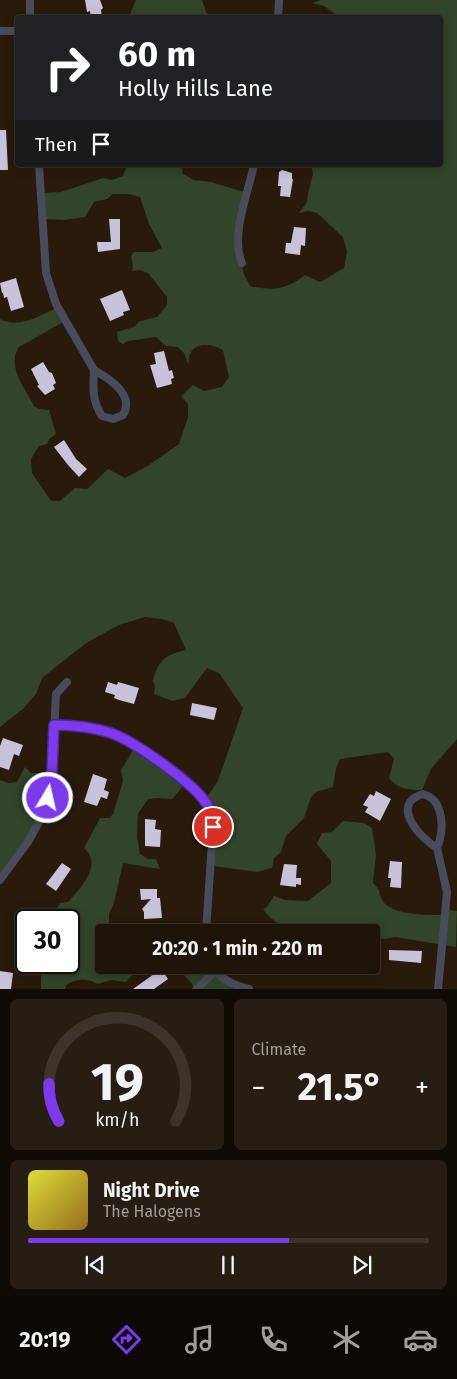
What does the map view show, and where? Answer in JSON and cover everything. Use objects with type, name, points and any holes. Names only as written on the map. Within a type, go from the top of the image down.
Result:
[{"type":"street","points":[[30,0],[30,15]]},
{"type":"street","points":[[278,15],[279,0]]},
{"type":"street","points":[[0,31],[15,30]]},
{"type":"street","points":[[39,167],[46,273],[56,304],[94,370],[117,385],[126,397],[128,408],[123,415],[113,418],[102,416],[96,407],[92,394],[94,370]]},
{"type":"street","points":[[242,263],[238,252],[238,234],[254,167]]},
{"type":"street","points":[[0,880],[28,842],[40,820],[48,798],[52,772],[56,694],[68,682]]},
{"type":"street","points":[[54,725],[77,725],[95,728],[123,738],[159,761],[202,798],[209,808],[213,827],[207,924]]},
{"type":"street","points":[[437,848],[426,841],[410,820],[407,810],[410,802],[416,796],[423,794],[430,796],[436,801],[439,808],[441,837],[437,848],[447,892],[438,989]]},
{"type":"street","points":[[197,989],[208,974]]},
{"type":"street","points":[[220,974],[233,984],[249,989]]},
{"type":"green space","points":[[136,0],[202,0],[206,12],[210,15],[130,15]]},
{"type":"green space","points":[[321,0],[457,0],[457,739],[431,769],[422,790],[404,788],[395,784],[389,778],[394,759],[388,752],[340,759],[336,768],[333,787],[316,792],[311,797],[304,818],[286,836],[281,852],[274,858],[272,868],[257,872],[213,866],[214,832],[205,800],[218,781],[243,708],[219,673],[207,668],[185,698],[172,701],[154,694],[155,686],[153,681],[160,663],[168,656],[186,650],[174,623],[145,617],[119,625],[86,643],[42,678],[36,694],[24,708],[0,727],[0,319],[7,322],[22,322],[58,307],[65,321],[19,347],[15,362],[18,377],[34,406],[39,409],[49,410],[56,434],[49,439],[47,444],[39,446],[31,459],[32,473],[51,501],[60,501],[75,488],[87,489],[108,469],[125,478],[149,465],[179,444],[188,417],[188,404],[181,396],[193,385],[204,391],[222,387],[229,377],[223,350],[211,345],[194,348],[189,358],[189,366],[184,353],[178,347],[166,346],[156,337],[128,341],[123,344],[118,341],[117,332],[134,327],[140,321],[157,317],[167,305],[167,297],[148,273],[140,270],[132,271],[131,256],[134,252],[153,252],[162,248],[149,224],[140,197],[129,194],[113,194],[107,199],[94,202],[85,217],[64,220],[43,219],[43,193],[61,192],[103,178],[112,180],[123,176],[126,167],[181,167],[183,174],[194,180],[211,182],[244,192],[236,244],[244,274],[250,286],[279,288],[292,284],[305,275],[320,282],[344,268],[347,252],[343,237],[317,213],[308,211],[299,213],[307,202],[313,174],[311,167],[443,167],[443,15],[336,15],[324,6],[312,3]]},
{"type":"green space","points":[[135,747],[186,783],[172,799],[148,799],[138,814],[137,837],[140,854],[148,859],[156,859],[160,869],[123,863],[114,903],[109,914],[109,924],[95,924],[95,974],[133,974],[126,982],[111,980],[98,984],[82,980],[67,984],[65,989],[41,989],[41,974],[80,974],[80,909],[56,909],[60,903],[68,902],[88,876],[91,862],[84,848],[100,818],[109,818],[113,814],[123,781],[121,770]]},
{"type":"green space","points":[[25,767],[31,773],[49,773],[42,818],[0,881],[0,780],[9,783],[17,782]]},
{"type":"green space","points":[[343,821],[364,823],[372,828],[376,855],[373,883],[379,890],[382,900],[393,909],[411,914],[445,915],[448,910],[457,911],[456,947],[395,937],[380,938],[380,924],[280,924],[273,919],[263,909],[267,907],[274,896],[285,900],[308,901],[331,883],[331,861],[317,844],[322,833],[332,832]]},
{"type":"green space","points":[[183,974],[222,974],[240,989],[192,989],[193,985]]},
{"type":"building","points":[[85,0],[100,0],[103,8],[101,10],[102,15],[91,15],[90,11],[87,12]]},
{"type":"building","points":[[0,130],[6,130],[8,170],[0,170]]},
{"type":"building","points":[[282,170],[292,173],[290,197],[280,196],[281,186],[278,186],[279,172]]},
{"type":"building","points":[[109,219],[120,219],[120,249],[98,252],[97,242],[111,242]]},
{"type":"building","points":[[294,227],[306,228],[305,246],[301,245],[300,255],[285,253],[286,243],[291,243]]},
{"type":"building","points":[[16,278],[24,307],[11,311],[7,297],[4,298],[2,293],[0,283]]},
{"type":"building","points":[[122,290],[130,310],[123,312],[124,315],[110,321],[100,299]]},
{"type":"building","points":[[164,351],[169,371],[172,370],[174,378],[171,379],[172,384],[157,388],[150,365],[156,364],[154,353]]},
{"type":"building","points":[[43,362],[49,372],[52,373],[56,383],[53,385],[55,389],[45,395],[37,386],[39,385],[31,369]]},
{"type":"building","points":[[64,440],[76,459],[87,469],[79,477],[54,447]]},
{"type":"building","points":[[108,682],[117,685],[118,682],[139,688],[134,704],[114,698],[115,695],[105,692]]},
{"type":"building","points":[[192,703],[217,708],[214,720],[190,715]]},
{"type":"building","points":[[3,738],[23,745],[19,756],[14,754],[9,770],[0,767],[0,746]]},
{"type":"building","points":[[93,774],[107,779],[104,790],[109,792],[107,799],[101,797],[97,806],[84,802]]},
{"type":"building","points":[[376,791],[391,799],[380,821],[365,812],[368,807],[363,805],[370,794],[374,796]]},
{"type":"building","points":[[145,819],[156,820],[155,829],[161,830],[160,847],[145,846]]},
{"type":"building","points":[[390,861],[402,862],[401,888],[390,887],[391,878],[388,878]]},
{"type":"building","points":[[62,863],[71,869],[56,891],[46,884]]},
{"type":"building","points":[[284,864],[297,865],[296,878],[301,878],[301,885],[296,884],[296,887],[280,885]]},
{"type":"building","points":[[140,889],[157,889],[157,898],[160,898],[162,918],[144,919],[142,909],[151,899],[141,900]]},
{"type":"building","points":[[389,950],[422,951],[421,963],[389,960]]},
{"type":"building","points":[[0,971],[13,973],[11,989],[0,989]]},
{"type":"building","points":[[154,974],[164,974],[168,979],[154,989],[133,989]]},
{"type":"route","points":[[48,798],[52,772],[54,725],[77,725],[95,728],[123,738],[159,761],[184,781],[202,798],[209,808],[213,827]]}]
